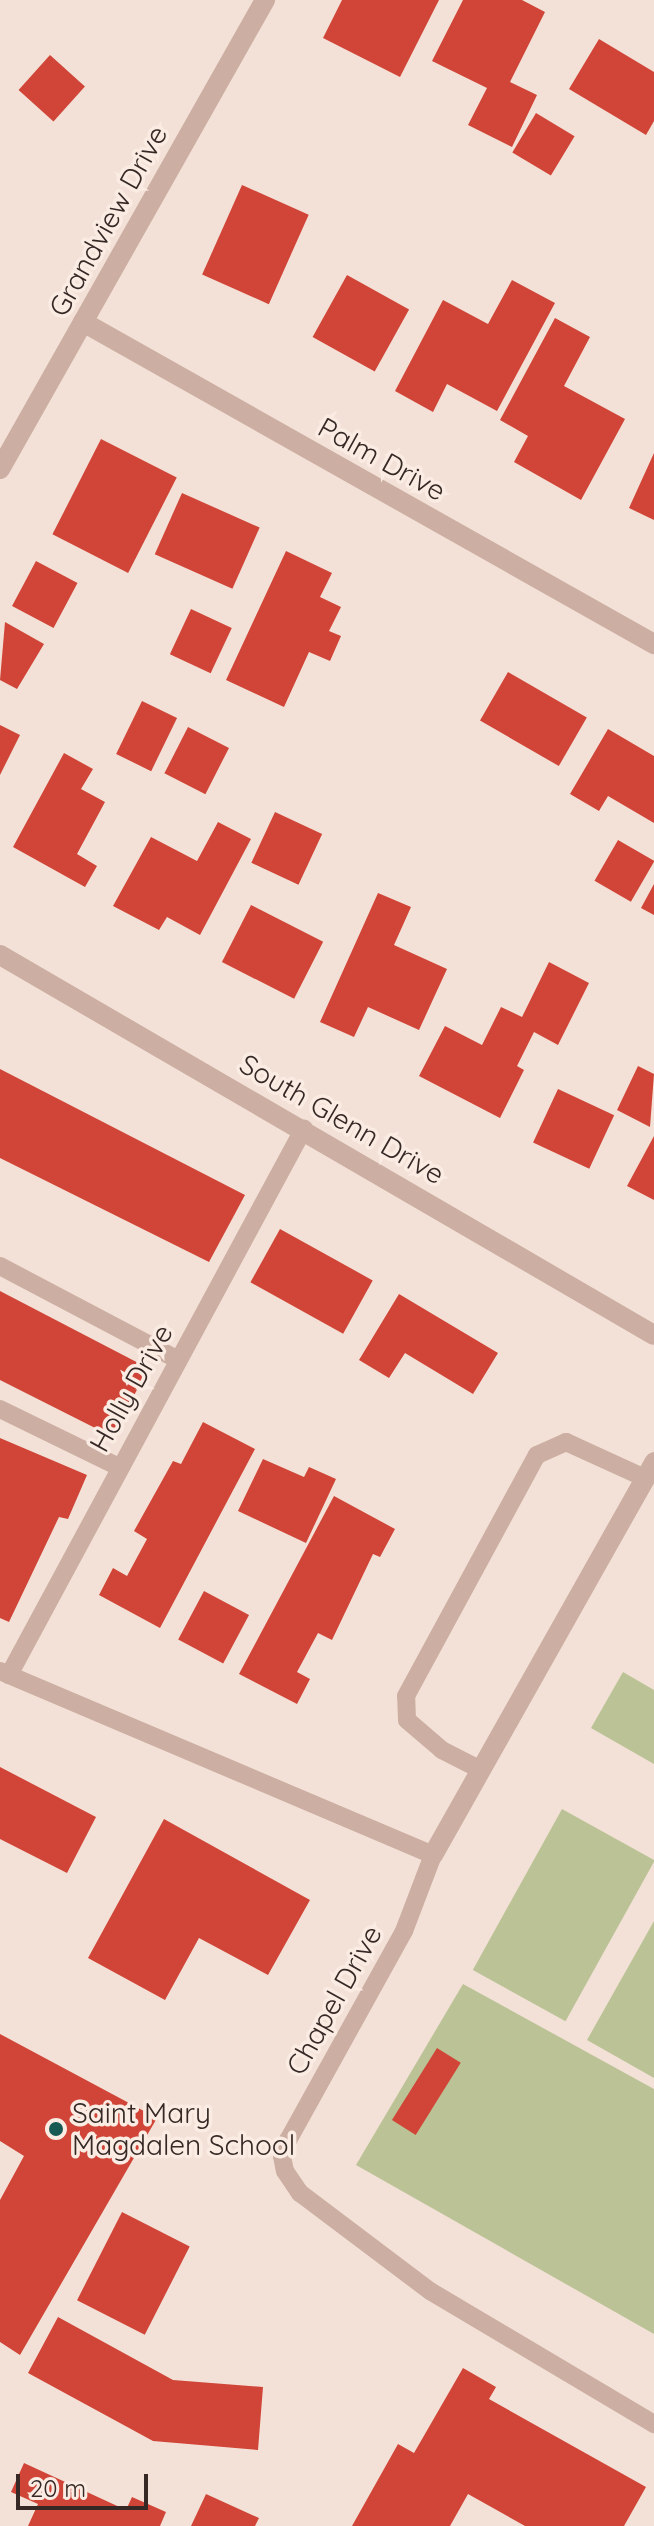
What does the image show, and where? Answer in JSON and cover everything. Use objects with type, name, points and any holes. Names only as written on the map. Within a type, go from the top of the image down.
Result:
[{"type":"street","name":"Grandview Drive","points":[[0,469],[265,0]]},
{"type":"street","name":"Palm Drive","points":[[83,322],[654,644]]},
{"type":"street","name":"South Glenn Drive","points":[[0,955],[304,1128],[654,1335]]},
{"type":"street","name":"Chapel Drive","points":[[433,1855],[650,1470]]},
{"type":"lane","name":"Holly Drive","points":[[304,1128],[4,1673],[433,1855]]},
{"type":"lane","points":[[0,1266],[178,1360]]},
{"type":"lane","points":[[0,1409],[119,1467]]},
{"type":"lane","points":[[481,1770],[442,1750],[407,1720],[406,1696],[537,1455],[566,1442],[650,1470]]},
{"type":"lane","name":"Chapel Drive","points":[[433,1855],[404,1931],[288,2140],[282,2156],[285,2171],[300,2193],[430,2291],[654,2424]]},
{"type":"green space","points":[[623,1672],[654,1690],[654,1764],[591,1728]]},
{"type":"green space","points":[[562,1809],[654,1860],[566,2021],[473,1970]]},
{"type":"green space","points":[[654,1921],[654,2078],[587,2040]]},
{"type":"green space","points":[[463,1984],[654,2089],[654,2334],[356,2165]]},
{"type":"building","points":[[342,0],[439,0],[400,77],[323,38]]},
{"type":"building","points":[[463,0],[522,0],[545,12],[510,82],[537,95],[512,147],[468,125],[487,88],[432,61]]},
{"type":"building","points":[[599,39],[654,72],[654,121],[646,135],[569,89]]},
{"type":"building","points":[[50,55],[85,86],[53,121],[19,90]]},
{"type":"building","points":[[536,113],[575,136],[551,176],[512,152]]},
{"type":"building","points":[[242,185],[309,215],[269,304],[202,275]]},
{"type":"building","points":[[347,275],[409,309],[375,372],[313,337]]},
{"type":"building","points":[[512,280],[555,303],[497,411],[447,384],[433,412],[395,391],[443,300],[488,324]]},
{"type":"building","points":[[555,318],[590,337],[564,386],[625,419],[581,500],[514,462],[528,436],[500,420]]},
{"type":"building","points":[[101,439],[177,478],[128,573],[52,534]]},
{"type":"building","points":[[654,453],[654,520],[629,508]]},
{"type":"building","points":[[182,493],[260,528],[232,589],[155,554]]},
{"type":"building","points":[[286,551],[332,573],[320,597],[341,607],[329,631],[341,636],[330,661],[309,652],[284,707],[226,680]]},
{"type":"building","points":[[36,561],[77,583],[54,628],[12,606]]},
{"type":"building","points":[[191,609],[232,628],[211,673],[170,654]]},
{"type":"building","points":[[5,622],[44,644],[17,689],[0,680]]},
{"type":"building","points":[[508,672],[587,718],[559,766],[480,720]]},
{"type":"building","points":[[142,701],[177,718],[151,771],[116,754]]},
{"type":"building","points":[[0,725],[20,735],[0,775]]},
{"type":"building","points":[[188,727],[229,748],[205,794],[164,773]]},
{"type":"building","points":[[608,729],[654,756],[654,823],[608,796],[599,811],[570,794]]},
{"type":"building","points":[[64,753],[93,769],[81,789],[105,802],[77,854],[97,866],[85,887],[13,847]]},
{"type":"building","points":[[275,812],[322,834],[298,885],[251,863]]},
{"type":"building","points":[[218,822],[251,839],[200,935],[167,917],[159,930],[113,906],[151,837],[197,861]]},
{"type":"building","points":[[618,840],[654,861],[631,902],[594,881]]},
{"type":"building","points":[[654,884],[654,915],[641,908]]},
{"type":"building","points":[[378,893],[411,907],[394,945],[447,969],[419,1030],[368,1007],[354,1037],[320,1022]]},
{"type":"building","points":[[251,905],[323,942],[294,999],[222,962]]},
{"type":"building","points":[[549,962],[589,983],[558,1045],[534,1032],[517,1066],[524,1070],[500,1118],[419,1076],[445,1026],[482,1045],[501,1007],[522,1017]]},
{"type":"building","points":[[638,1066],[654,1074],[650,1127],[617,1110]]},
{"type":"building","points":[[0,1069],[245,1195],[209,1262],[0,1158]]},
{"type":"building","points":[[558,1089],[614,1115],[589,1169],[533,1142]]},
{"type":"building","points":[[654,1136],[654,1200],[627,1186]]},
{"type":"building","points":[[280,1229],[373,1280],[343,1334],[250,1282]]},
{"type":"building","points":[[0,1291],[148,1368],[113,1437],[0,1380]]},
{"type":"building","points":[[399,1294],[498,1353],[473,1394],[405,1353],[389,1378],[359,1360]]},
{"type":"building","points":[[203,1422],[255,1449],[160,1628],[99,1595],[113,1568],[127,1576],[147,1539],[134,1531],[173,1461],[181,1464]]},
{"type":"building","points":[[0,1438],[87,1475],[68,1519],[59,1517],[9,1622],[0,1618]]},
{"type":"building","points":[[263,1459],[304,1477],[309,1467],[336,1479],[306,1543],[238,1511]]},
{"type":"building","points":[[334,1496],[395,1529],[380,1557],[373,1554],[332,1640],[318,1633],[297,1672],[310,1679],[297,1704],[239,1674]]},
{"type":"building","points":[[204,1591],[249,1615],[223,1664],[178,1640]]},
{"type":"building","points":[[0,1767],[96,1817],[67,1873],[0,1839]]},
{"type":"building","points":[[164,1819],[310,1900],[268,1975],[199,1938],[165,2000],[88,1958]]},
{"type":"building","points":[[0,2034],[157,2118],[20,2355],[0,2342],[0,2200],[24,2156],[0,2141]]},
{"type":"building","points":[[437,2048],[461,2063],[416,2135],[392,2120]]},
{"type":"building","points":[[122,2212],[190,2247],[145,2335],[77,2300]]},
{"type":"building","points":[[58,2317],[173,2380],[263,2387],[258,2450],[153,2441],[28,2373]]},
{"type":"building","points":[[463,2368],[496,2387],[489,2399],[646,2487],[624,2526],[525,2526],[468,2494],[450,2526],[352,2526],[398,2444],[414,2453]]},
{"type":"building","points":[[24,2463],[126,2510],[132,2497],[166,2512],[160,2526],[28,2526],[38,2504],[11,2492]]},
{"type":"building","points":[[206,2494],[259,2518],[255,2526],[191,2526]]},
{"type":"place","name":"Saint Mary Magdalen School","points":[[56,2129]]}]
